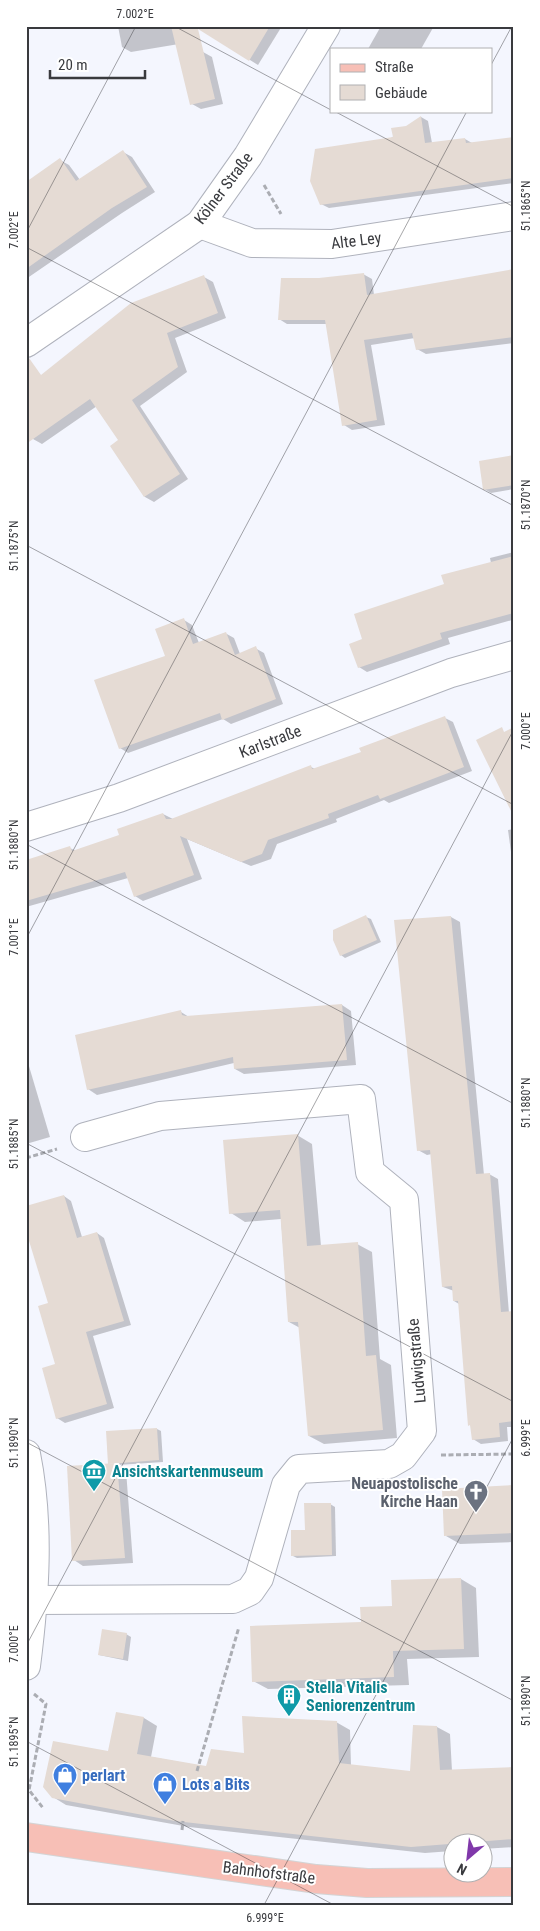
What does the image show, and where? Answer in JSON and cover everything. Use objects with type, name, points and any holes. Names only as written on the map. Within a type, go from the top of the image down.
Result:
[{"type":"main road","name":"Bahnhofstraße","points":[[38,1839],[316,1879],[368,1883],[514,1882]]},
{"type":"street","name":"Kölner Straße","points":[[26,343],[200,224],[248,156],[326,26]]},
{"type":"street","name":"Alte Ley","points":[[200,224],[252,243],[332,244],[514,216]]},
{"type":"street","name":"Karlstraße","points":[[26,827],[119,798],[451,673],[514,656]]},
{"type":"street","name":"Ludwigstraße","points":[[85,1137],[160,1116],[361,1099],[370,1172],[404,1200],[422,1431],[403,1456]]},
{"type":"street","points":[[26,1454],[33,1490],[35,1600],[26,1666]]},
{"type":"street","points":[[35,1600],[233,1599],[250,1592],[259,1578],[286,1485],[299,1469],[389,1464],[403,1456]]},
{"type":"path","points":[[248,156],[297,243]]},
{"type":"path","points":[[26,1158],[59,1149]]},
{"type":"path","points":[[403,1456],[514,1454]]},
{"type":"path","points":[[197,1771],[250,1592]]},
{"type":"path","points":[[33,1692],[46,1704],[29,1790],[42,1808],[54,1810],[38,1839]]},
{"type":"building","points":[[171,26],[270,26],[249,61],[198,29],[215,99],[190,105]]},
{"type":"building","points":[[421,116],[425,143],[465,138],[466,143],[514,137],[514,178],[320,205],[310,181],[315,149],[393,137],[391,128],[406,126]]},
{"type":"building","points":[[123,150],[147,187],[112,208],[26,269],[26,182],[60,158],[76,181]]},
{"type":"building","points":[[514,269],[514,337],[416,350],[412,333],[364,340],[377,420],[342,426],[325,320],[278,320],[281,278],[319,278],[364,273],[367,295]]},
{"type":"building","points":[[204,275],[218,313],[167,333],[178,367],[132,400],[180,474],[144,497],[110,446],[118,440],[90,399],[26,444],[26,358],[29,358],[41,375],[131,303]]},
{"type":"building","points":[[514,455],[514,485],[483,490],[479,461]]},
{"type":"building","points":[[514,556],[514,613],[440,633],[442,639],[358,668],[349,644],[362,639],[354,614],[444,584],[441,575]]},
{"type":"building","points":[[184,618],[193,644],[226,632],[235,655],[256,646],[276,699],[222,720],[220,713],[119,749],[94,680],[165,656],[155,629]]},
{"type":"building","points":[[445,716],[464,767],[380,799],[378,795],[328,814],[329,818],[268,840],[262,854],[241,862],[180,836],[194,875],[134,897],[125,872],[26,901],[26,860],[70,846],[72,851],[119,835],[117,829],[163,813],[166,819],[171,819],[311,765],[312,769],[361,752],[359,748]]},
{"type":"building","points":[[502,727],[504,732],[514,727],[514,817],[476,740]]},
{"type":"building","points":[[366,915],[377,940],[340,956],[333,940],[333,930]]},
{"type":"building","points":[[451,916],[476,1174],[490,1173],[501,1312],[514,1311],[514,1421],[499,1423],[500,1437],[472,1440],[470,1425],[468,1426],[458,1301],[453,1301],[452,1286],[442,1287],[430,1150],[417,1151],[394,920]]},
{"type":"building","points":[[342,1004],[347,1060],[234,1069],[233,1057],[87,1090],[75,1035],[181,1010],[182,1015],[186,1016]]},
{"type":"building","points":[[298,1134],[307,1246],[358,1242],[366,1356],[376,1355],[383,1430],[308,1436],[298,1322],[288,1322],[280,1210],[229,1214],[223,1140]]},
{"type":"building","points":[[64,1195],[77,1238],[97,1232],[124,1321],[86,1332],[107,1404],[56,1419],[42,1368],[55,1364],[38,1306],[48,1303],[26,1231],[26,1206]]},
{"type":"building","points":[[157,1428],[159,1460],[108,1464],[106,1431]]},
{"type":"building","points":[[117,1463],[125,1558],[72,1561],[67,1466]]},
{"type":"building","name":"Neuapostolische Kirche Haan","points":[[514,1485],[514,1533],[444,1536],[442,1489]]},
{"type":"building","points":[[304,1503],[331,1503],[332,1555],[291,1556],[291,1530],[305,1530]]},
{"type":"building","points":[[461,1578],[464,1649],[393,1651],[394,1677],[252,1682],[250,1626],[361,1622],[360,1607],[392,1606],[391,1580]]},
{"type":"building","points":[[102,1629],[127,1633],[123,1659],[98,1655]]},
{"type":"building","points":[[116,1712],[144,1717],[137,1754],[206,1766],[211,1749],[244,1753],[242,1716],[337,1721],[339,1763],[410,1771],[413,1725],[437,1726],[440,1770],[514,1767],[514,1839],[492,1841],[492,1834],[442,1834],[442,1845],[411,1847],[175,1821],[52,1798],[43,1787],[53,1741],[108,1751]]},
{"type":"place","name":"Ansichtskartenmuseum","points":[[94,1492]]},
{"type":"place","name":"Neuapostolische Kirche Haan","points":[[476,1513]]},
{"type":"place","name":"Stella Vitalis Seniorenzentrum","points":[[289,1717]]},
{"type":"place","name":"perlart","points":[[65,1796]]},
{"type":"place","name":"Lots a Bits","points":[[165,1805]]}]
